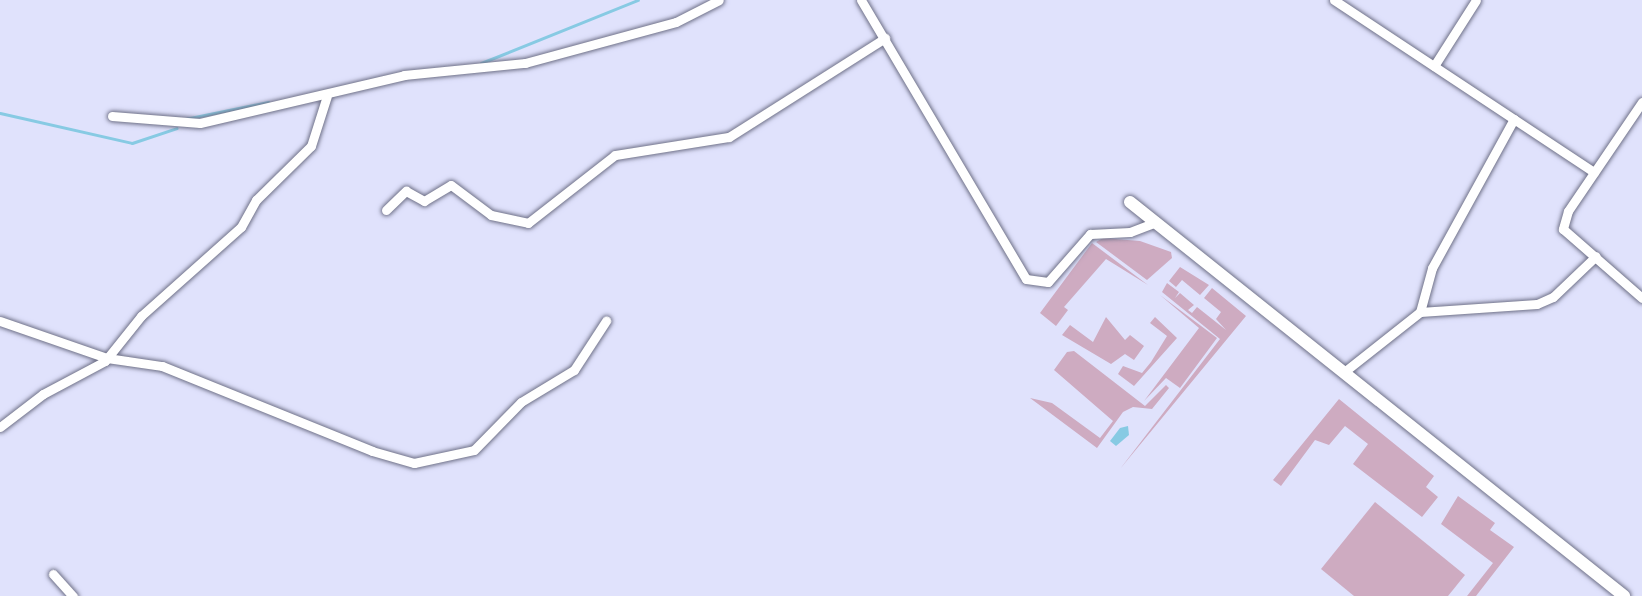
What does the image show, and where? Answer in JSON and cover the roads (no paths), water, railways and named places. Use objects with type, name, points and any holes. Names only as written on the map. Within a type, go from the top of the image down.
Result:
[{"type":"street","points":[[112,116],[200,123],[327,96],[404,75],[525,63],[676,22],[719,0]]},
{"type":"street","points":[[861,0],[1026,279],[1048,282],[1090,234],[1130,232],[1156,222]]},
{"type":"street","points":[[1334,0],[1594,172]]},
{"type":"street","points":[[1434,66],[1476,0]]},
{"type":"street","points":[[386,210],[406,191],[424,201],[451,185],[491,215],[528,223],[615,155],[729,137],[885,38]]},
{"type":"street","points":[[0,427],[43,394],[107,358],[141,316],[242,227],[256,200],[304,155],[319,132],[327,96]]},
{"type":"street","points":[[1642,102],[1594,172],[1563,228],[1642,298]]},
{"type":"street","points":[[1420,312],[1432,268],[1514,119]]},
{"type":"street","points":[[1130,202],[1624,596]]},
{"type":"street","points":[[1344,372],[1420,312],[1537,304],[1553,297],[1596,256]]},
{"type":"street","points":[[0,321],[107,358],[162,366],[414,463],[474,450],[521,402],[574,370],[606,321]]},
{"type":"street","points":[[53,574],[73,596]]},
{"type":"water","points":[[1128,426],[1129,435],[1116,446],[1110,441],[1120,428]]},
{"type":"waterway","points":[[481,63],[638,0]]},
{"type":"waterway","points":[[185,119],[268,102]]},
{"type":"waterway","points":[[0,113],[132,143],[177,128]]}]
